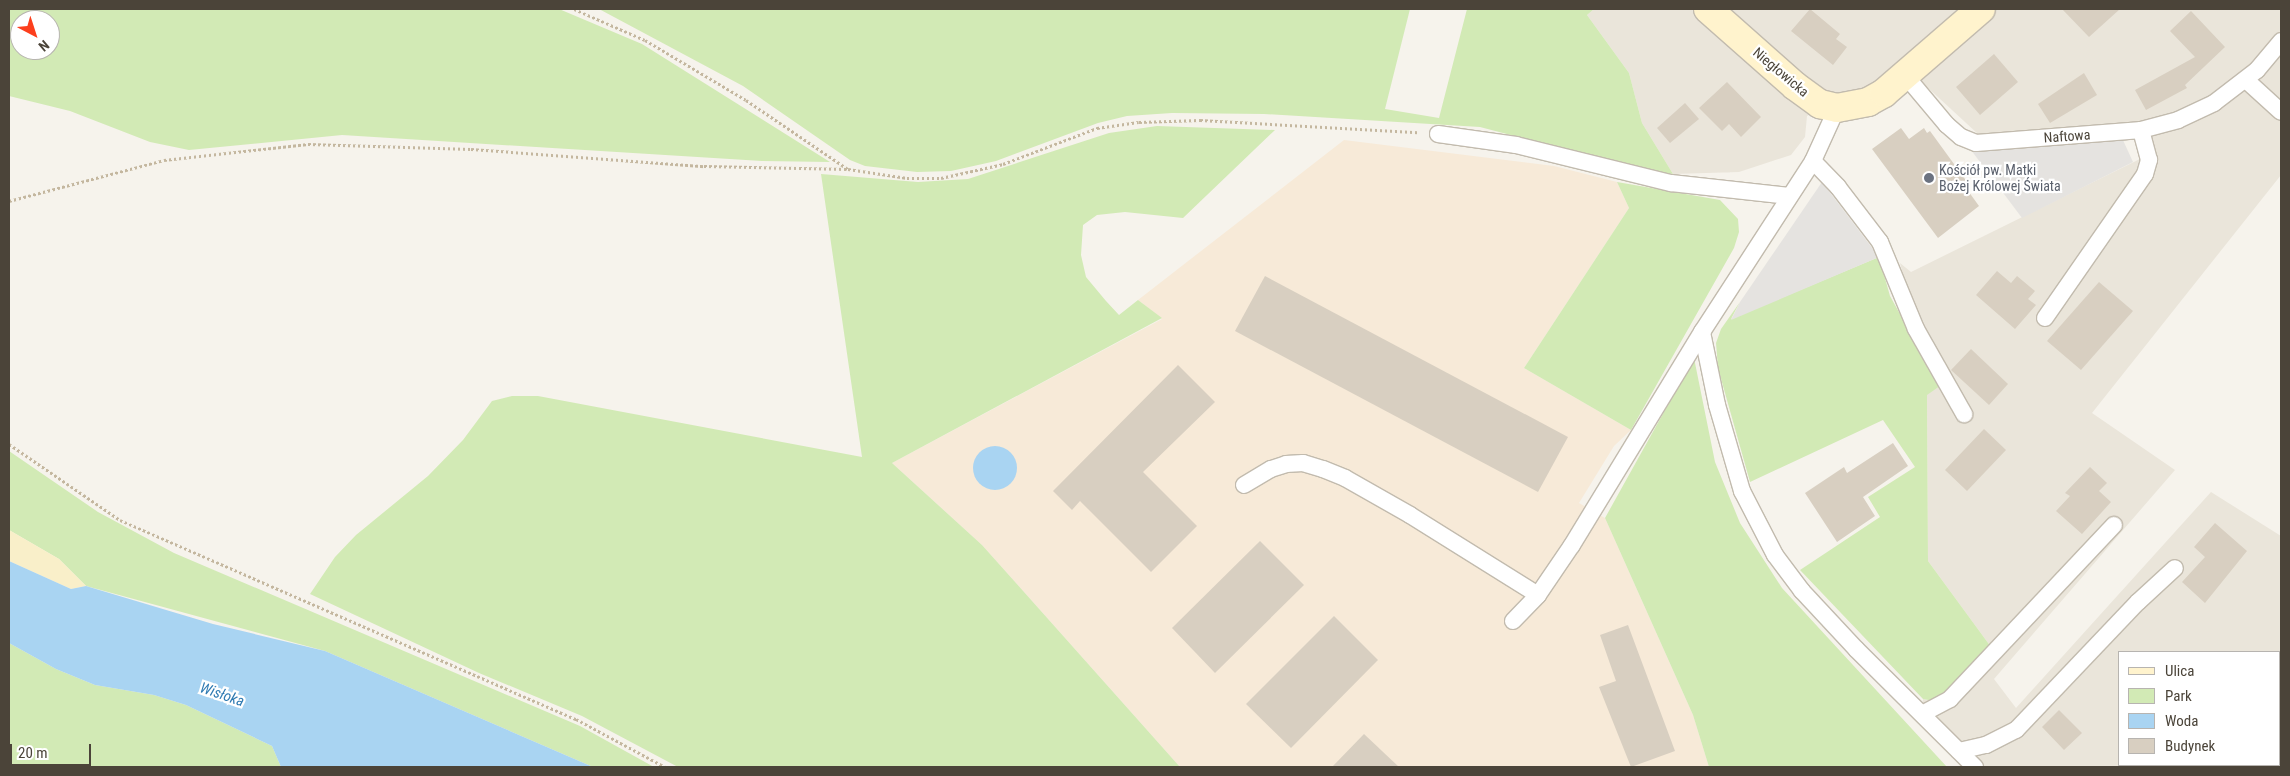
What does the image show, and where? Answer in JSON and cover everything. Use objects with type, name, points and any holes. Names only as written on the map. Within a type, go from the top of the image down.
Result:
[{"type":"street","name":"Niegłowicka","points":[[1708,9],[1795,86],[1820,104],[1836,108]]},
{"type":"street","points":[[1836,108],[1868,102],[1905,75],[1981,9]]},
{"type":"lane","name":"Naftowa","points":[[1905,75],[1947,125],[1961,137],[1976,143],[2141,130],[2198,112],[2246,80],[2281,41]]},
{"type":"lane","points":[[2246,80],[2281,112]]},
{"type":"lane","points":[[1513,621],[1538,595],[1702,332],[1813,161],[1836,108]]},
{"type":"lane","points":[[2045,318],[2145,174],[2149,160],[2141,130]]},
{"type":"lane","points":[[1438,134],[1516,145],[1671,183],[1789,196]]},
{"type":"lane","points":[[1813,161],[1838,187],[1880,242],[1916,329],[1964,414]]},
{"type":"lane","points":[[1702,332],[1731,458],[1756,521],[1802,591],[1975,767]]},
{"type":"lane","points":[[1244,484],[1271,469],[1286,464],[1303,463],[1322,469],[1345,478],[1410,515],[1538,595]]},
{"type":"lane","points":[[1922,714],[1950,699],[2114,525]]},
{"type":"lane","points":[[1959,751],[1986,745],[2016,730],[2138,602],[2174,568]]},
{"type":"path","points":[[574,9],[653,45],[746,100],[848,169]]},
{"type":"path","points":[[9,201],[164,160],[308,144],[471,149],[704,166],[848,169],[907,178],[941,178],[1003,164],[1097,128],[1139,122],[1219,121],[1438,134]]},
{"type":"path","points":[[9,444],[120,520],[576,719],[665,767]]},
{"type":"shaded area","points":[[1594,9],[2281,9],[2281,175],[2092,413],[2175,470],[1994,679],[2016,708],[2211,492],[2281,536],[2281,767],[1975,767],[1922,714],[1923,699],[1934,701],[1991,647],[1928,561],[1927,394],[1952,379],[1910,301],[1900,263],[1911,272],[2144,157],[2140,121],[1978,134],[1926,86],[1826,105],[1807,116],[1805,137],[1791,155],[1739,172],[1673,174],[1642,123],[1629,73],[1587,15]]},
{"type":"shaded area","points":[[2122,138],[2133,162],[2022,218],[1971,150]]},
{"type":"shaded area","points":[[1344,140],[1554,166],[1617,182],[1629,208],[1524,368],[1631,430],[1614,446],[1579,503],[1605,518],[1693,715],[1709,767],[1180,767],[982,545],[892,463],[1162,319],[1138,300]]},
{"type":"shaded area","points":[[1822,182],[1879,257],[1731,320],[1740,302]]},
{"type":"green space","points":[[9,9],[559,9],[642,44],[830,162],[762,161],[342,135],[189,150],[150,142],[70,111],[9,96]]},
{"type":"green space","points":[[599,9],[1410,9],[1385,109],[1439,118],[1467,9],[1594,9],[1587,15],[1629,73],[1642,123],[1673,174],[1640,169],[1480,127],[1264,114],[1172,113],[1127,116],[1098,123],[996,161],[951,171],[917,172],[865,166],[850,160],[743,86]]},
{"type":"green space","points":[[1157,126],[1275,130],[1183,218],[1125,212],[1097,215],[1083,225],[1081,255],[1086,277],[1106,301],[1119,315],[1138,300],[1162,318],[892,463],[982,545],[1180,767],[678,767],[582,716],[479,673],[310,594],[335,557],[356,535],[428,476],[463,440],[492,401],[512,396],[538,396],[862,457],[821,174],[918,182],[968,179],[1109,133]]},
{"type":"green space","points":[[1617,182],[1720,200],[1738,219],[1739,232],[1734,248],[1631,430],[1524,368],[1629,208]]},
{"type":"green space","points":[[1879,257],[1890,296],[1940,386],[1927,395],[1928,561],[1991,647],[1950,689],[1934,701],[1923,699],[1800,570],[1880,517],[1868,497],[1915,467],[1883,420],[1750,482],[1718,368],[1716,343],[1721,329],[1740,302],[1731,319]]},
{"type":"green space","points":[[1694,358],[1715,462],[1740,523],[1782,588],[1947,767],[1709,767],[1693,715],[1605,518]]},
{"type":"green space","points":[[9,451],[98,512],[174,553],[580,726],[654,767],[593,767],[325,651],[86,586],[59,559],[9,530]]},
{"type":"green space","points":[[9,643],[56,669],[95,685],[154,695],[186,705],[272,746],[281,767],[9,767]]},
{"type":"sand","points":[[9,530],[59,559],[86,586],[71,589],[9,561]]},
{"type":"water","points":[[999,446],[1011,452],[1016,459],[1016,477],[1011,484],[1004,489],[991,490],[979,484],[974,477],[973,464],[979,452],[986,447]]},
{"type":"water","name":"Wisłoka","points":[[9,561],[71,589],[86,586],[213,624],[325,651],[593,767],[281,767],[272,746],[186,705],[154,695],[95,685],[56,669],[9,643]]},
{"type":"building","points":[[1810,9],[1840,34],[1836,39],[1847,47],[1833,65],[1791,31]]},
{"type":"building","points":[[2062,9],[2120,9],[2089,37]]},
{"type":"building","points":[[2191,11],[2225,47],[2185,85],[2187,88],[2146,110],[2135,90],[2195,57],[2170,31]]},
{"type":"building","points":[[1994,54],[2018,82],[1980,115],[1956,87]]},
{"type":"building","points":[[2084,73],[2097,95],[2050,123],[2038,104]]},
{"type":"building","points":[[1727,82],[1761,117],[1741,137],[1729,124],[1722,131],[1699,108]]},
{"type":"building","points":[[1685,103],[1699,119],[1670,143],[1657,128]]},
{"type":"building","name":"Kościół pw. Matki Bożej Królowej Świata","points":[[1901,128],[1909,139],[1924,128],[1927,133],[1930,131],[1970,186],[1966,188],[1979,206],[1938,238],[1872,149]]},
{"type":"building","points":[[1997,271],[2011,283],[2017,276],[2035,291],[2028,299],[2036,305],[2015,329],[1976,295]]},
{"type":"building","points":[[1265,276],[1568,437],[1538,492],[1235,331]]},
{"type":"building","points":[[2099,282],[2133,311],[2081,370],[2047,341]]},
{"type":"building","points":[[1971,349],[2008,384],[1989,405],[1951,370]]},
{"type":"building","points":[[1178,365],[1215,402],[1143,472],[1197,526],[1151,572],[1080,501],[1072,510],[1053,491]]},
{"type":"building","points":[[1984,429],[2006,450],[1967,491],[1945,470]]},
{"type":"building","points":[[1893,443],[1908,466],[1863,497],[1875,516],[1837,542],[1805,493],[1844,467],[1847,473]]},
{"type":"building","points":[[2090,467],[2107,483],[2099,491],[2111,502],[2082,534],[2056,511],[2070,496],[2065,493]]},
{"type":"building","points":[[2215,523],[2247,551],[2205,603],[2182,582],[2205,557],[2194,547]]},
{"type":"building","points":[[1260,541],[1304,585],[1215,673],[1172,628]]},
{"type":"building","points":[[1334,616],[1378,660],[1291,748],[1246,704]]},
{"type":"building","points":[[1628,625],[1675,751],[1631,767],[1599,687],[1616,681],[1600,635]]},
{"type":"building","points":[[2059,710],[2082,733],[2064,750],[2042,727]]},
{"type":"building","points":[[1364,734],[1399,767],[1332,767]]},
{"type":"place","name":"Kościół pw. Matki Bożej Królowej Świata","points":[[1929,178]]}]
